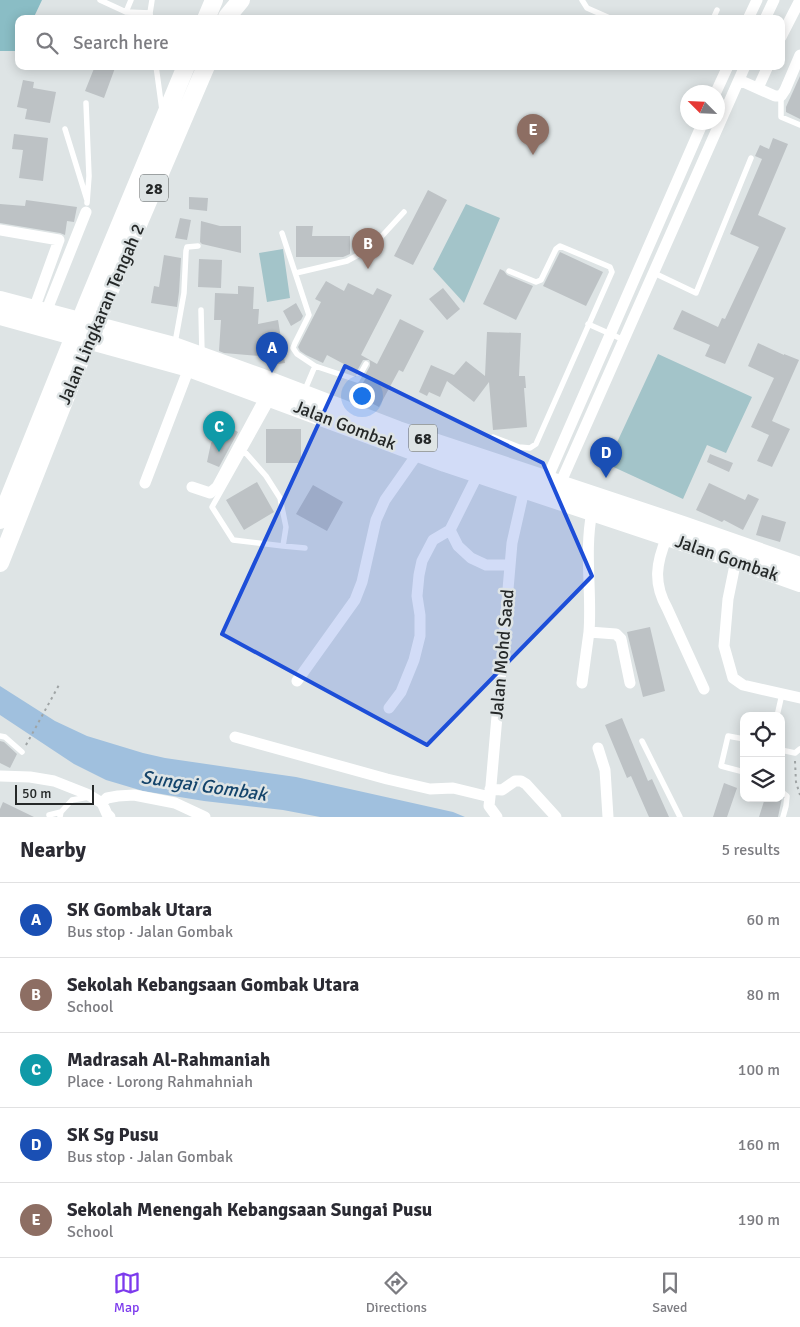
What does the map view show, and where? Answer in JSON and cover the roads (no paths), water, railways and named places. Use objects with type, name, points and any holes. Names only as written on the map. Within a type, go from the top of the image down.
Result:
[{"type":"main road","points":[[208,15],[214,0]]},
{"type":"main road","points":[[228,15],[234,0]]},
{"type":"main road","points":[[229,15],[241,0]]},
{"type":"main road","name":"Jalan Lingkaran Tengah 2","points":[[0,520],[94,307],[164,119],[184,70]]},
{"type":"main road","name":"Jalan Lingkaran Tengah 2","points":[[94,307],[204,70]]},
{"type":"main road","name":"Jalan Gombak","points":[[0,300],[174,346],[195,362],[269,397],[418,453],[800,583]]},
{"type":"main road","name":"Jalan Gombak","points":[[0,316],[195,362],[303,393],[398,430],[554,481],[800,566]]},
{"type":"main road","name":"Jalan Lingkaran Tengah 2","points":[[0,563],[75,353]]},
{"type":"street","points":[[750,15],[757,0]]},
{"type":"street","points":[[768,15],[774,0]]},
{"type":"street","points":[[785,29],[800,0]]},
{"type":"street","points":[[739,80],[775,96],[781,96],[800,55]]},
{"type":"street","points":[[719,85],[726,70]]},
{"type":"street","points":[[554,481],[624,340],[743,70]]},
{"type":"street","points":[[758,88],[766,70]]},
{"type":"street","points":[[554,481],[610,334],[700,130]]},
{"type":"street","points":[[692,148],[706,154]]},
{"type":"street","points":[[40,310],[87,207]]},
{"type":"street","points":[[0,230],[59,240],[40,310]]},
{"type":"street","points":[[145,484],[195,362]]},
{"type":"street","points":[[192,487],[210,493],[217,488],[269,397]]},
{"type":"street","points":[[297,681],[355,600],[362,582],[376,520],[385,500],[418,453]]},
{"type":"street","points":[[390,708],[400,692],[414,660],[420,636],[420,615],[417,596],[418,575],[422,561],[433,540],[450,530],[478,474]]},
{"type":"street","name":"Jalan Mohd Saad","points":[[497,817],[489,806],[490,793],[512,543],[524,490]]},
{"type":"street","points":[[582,683],[589,632],[589,530],[592,512]]},
{"type":"street","points":[[450,530],[458,546],[471,558],[486,565],[510,565]]},
{"type":"street","points":[[667,537],[660,552],[657,569],[661,597],[668,608],[704,689]]},
{"type":"street","points":[[736,560],[728,600],[724,646],[733,678],[743,685],[800,698]]},
{"type":"street","points":[[589,632],[616,634],[621,639],[630,683]]},
{"type":"street","points":[[235,737],[430,789],[453,788],[490,793],[502,790],[515,781],[521,782],[526,784],[556,817]]},
{"type":"street","points":[[598,748],[606,770],[608,817]]},
{"type":"street","points":[[0,776],[54,780],[102,803],[110,817]]},
{"type":"street","points":[[102,803],[107,798],[134,795],[175,803],[205,817]]},
{"type":"lane","points":[[100,0],[126,12],[144,15]]},
{"type":"lane","points":[[126,12],[131,0]]},
{"type":"lane","points":[[150,15],[152,0]]},
{"type":"lane","points":[[582,0],[587,8],[603,15]]},
{"type":"lane","points":[[715,15],[717,10]]},
{"type":"lane","points":[[157,70],[164,119]]},
{"type":"lane","points":[[781,96],[781,117],[800,125]]},
{"type":"lane","points":[[86,103],[89,176],[87,207]]},
{"type":"lane","points":[[65,129],[87,207]]},
{"type":"lane","points":[[654,273],[696,293],[751,158]]},
{"type":"lane","points":[[296,273],[347,261],[371,248],[404,212]]},
{"type":"lane","points":[[282,233],[309,315],[293,348],[297,354],[316,366],[357,380],[366,364]]},
{"type":"lane","points":[[174,346],[184,293],[186,251],[187,247],[198,246]]},
{"type":"lane","points":[[493,437],[519,447],[530,448],[536,444],[612,272],[610,266],[560,246],[556,249],[541,280],[536,282],[509,271]]},
{"type":"lane","points":[[195,362],[201,310]]},
{"type":"lane","points":[[588,324],[624,340]]},
{"type":"lane","points":[[303,393],[316,366]]},
{"type":"lane","points":[[269,397],[244,451],[212,507],[233,540],[305,548]]},
{"type":"lane","points":[[244,451],[266,476],[280,498],[286,527],[283,546]]},
{"type":"lane","points":[[778,712],[782,694]]},
{"type":"lane","points":[[0,736],[5,737],[22,752]]},
{"type":"lane","points":[[740,738],[728,736],[720,766],[740,771]]},
{"type":"lane","points":[[642,741],[680,817]]},
{"type":"lane","points":[[783,817],[787,796],[785,794]]},
{"type":"lane","points":[[49,815],[60,814],[72,800],[89,797]]},
{"type":"water","name":"Sungai Gombak","points":[[0,686],[55,721],[87,736],[143,753],[165,758],[296,777],[453,812],[465,817],[320,817],[283,810],[204,801],[143,791],[106,780],[74,764],[0,715]]},
{"type":"place","name":"Sekolah Menengah Kebangsaan Sungai Pusu","points":[[533,155]]},
{"type":"place","name":"Sekolah Kebangsaan Gombak Utara","points":[[368,269]]},
{"type":"place","name":"SK Gombak Utara","points":[[272,373]]},
{"type":"place","name":"Madrasah Al-Rahmaniah","points":[[219,452]]},
{"type":"place","name":"SK Sg Pusu","points":[[606,478]]}]
